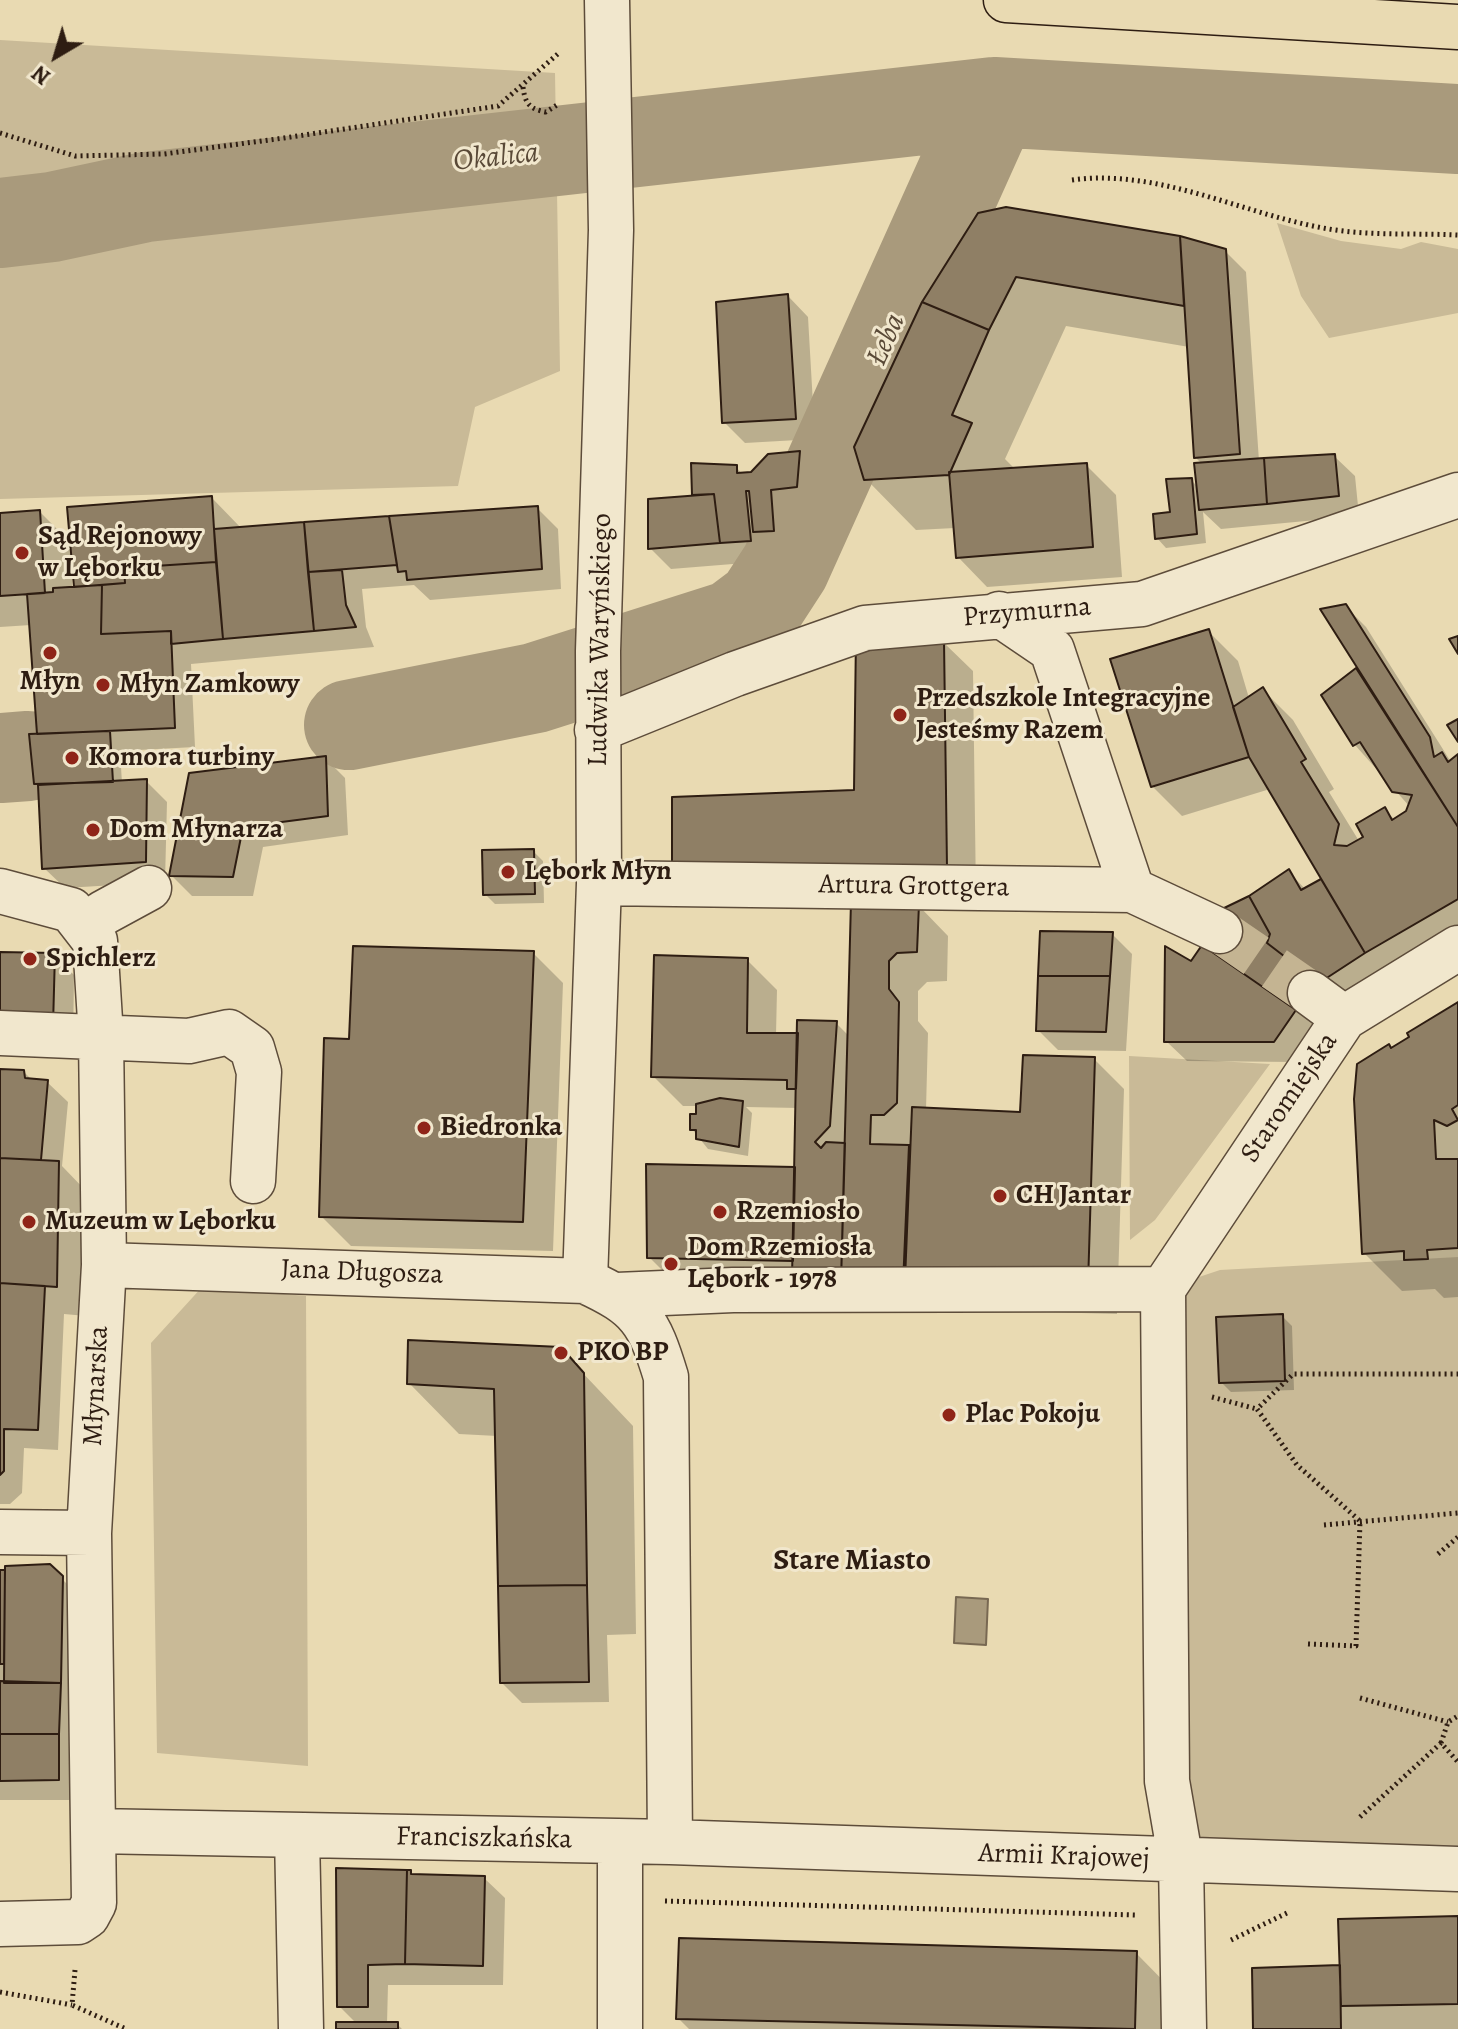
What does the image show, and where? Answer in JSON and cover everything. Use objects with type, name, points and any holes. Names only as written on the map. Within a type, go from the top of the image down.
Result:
[{"type":"main road","points":[[1006,0],[1181,5],[1458,27]]},
{"type":"street","name":"Ludwika Waryńskiego","points":[[601,1288],[597,715],[611,230],[611,77],[607,0]]},
{"type":"street","name":"Przymurna","points":[[597,715],[735,674],[865,628],[1142,604],[1458,495]]},
{"type":"street","points":[[999,614],[1052,650],[1132,890]]},
{"type":"street","name":"Artura Grottgera","points":[[599,883],[1132,890],[1220,931]]},
{"type":"street","points":[[0,891],[71,910],[90,934],[103,913],[149,888]]},
{"type":"street","name":"Młynarska","points":[[78,1922],[87,1916],[94,1903],[89,1533],[104,1265],[101,1036],[90,934]]},
{"type":"street","name":"Staromiejska","points":[[1163,1289],[1327,1005],[1458,948]]},
{"type":"street","points":[[0,1033],[189,1041],[229,1032],[252,1048],[259,1072],[253,1181]]},
{"type":"street","name":"Jana Długosza","points":[[104,1265],[601,1288],[1163,1289]]},
{"type":"street","points":[[601,1288],[651,1330],[666,1377],[670,1842]]},
{"type":"street","points":[[1163,1289],[1167,1781],[1181,1862],[1184,2029]]},
{"type":"street","points":[[0,1532],[89,1533]]},
{"type":"street","name":"Franciszkańska","points":[[94,1831],[670,1842]]},
{"type":"street","points":[[297,1835],[301,2029]]},
{"type":"street","points":[[620,1842],[620,2029]]},
{"type":"street","name":"Armii Krajowej","points":[[670,1842],[1181,1862],[1458,1869]]},
{"type":"street","points":[[0,1924],[78,1922]]},
{"type":"path","points":[[0,133],[75,156],[164,154],[498,106],[551,57],[563,50],[574,51]]},
{"type":"path","points":[[523,86],[524,101],[534,110],[546,112],[557,105]]},
{"type":"path","points":[[1072,180],[1102,176],[1180,189],[1330,229],[1458,235]]},
{"type":"path","points":[[1360,1521],[1297,1465],[1257,1409],[1293,1374],[1458,1374]]},
{"type":"path","points":[[1324,1525],[1458,1513]]},
{"type":"path","points":[[1308,1644],[1356,1646],[1360,1521]]},
{"type":"path","points":[[1438,1554],[1458,1537]]},
{"type":"path","points":[[1360,1698],[1448,1722]]},
{"type":"path","points":[[1352,1822],[1375,1807],[1441,1743],[1448,1722],[1458,1716]]},
{"type":"path","points":[[1441,1743],[1458,1762]]},
{"type":"path","points":[[620,1899],[1150,1915],[1151,1949],[1183,1948]]},
{"type":"path","points":[[72,2005],[78,1922]]},
{"type":"path","points":[[0,1992],[72,2005],[126,2029]]},
{"type":"shaded area","points":[[0,40],[555,73],[560,371],[475,407],[458,486],[0,499]]},
{"type":"shaded area","points":[[1277,223],[1341,241],[1401,249],[1421,242],[1458,249],[1458,313],[1329,338],[1301,296]]},
{"type":"shaded area","points":[[1129,1056],[1270,1064],[1155,1220],[1130,1240]]},
{"type":"shaded area","points":[[1458,1257],[1458,1859],[1186,1856],[1163,1289],[1220,1270]]},
{"type":"shaded area","points":[[203,1286],[306,1296],[308,1766],[157,1753],[151,1343]]},
{"type":"shaded area","points":[[956,1597],[988,1599],[986,1645],[954,1643]]},
{"type":"building","points":[[1006,207],[1180,236],[1184,306],[1016,277],[989,330],[922,302],[978,213]]},
{"type":"building","points":[[1180,236],[1226,249],[1240,454],[1194,458]]},
{"type":"building","points":[[788,294],[796,419],[722,423],[716,302]]},
{"type":"building","points":[[922,302],[989,330],[952,415],[972,423],[949,475],[864,480],[854,447]]},
{"type":"building","points":[[800,451],[797,487],[771,490],[774,531],[753,532],[749,491],[746,491],[751,541],[720,543],[714,494],[692,495],[691,463],[737,465],[737,473],[751,472],[768,454]]},
{"type":"building","points":[[1335,454],[1339,496],[1267,504],[1264,458]]},
{"type":"building","points":[[1264,458],[1267,504],[1199,510],[1194,463]]},
{"type":"building","points":[[1087,463],[1093,547],[956,558],[949,472]]},
{"type":"building","points":[[1192,478],[1197,534],[1155,539],[1153,514],[1170,512],[1166,479]]},
{"type":"building","points":[[714,494],[720,543],[648,549],[648,499]]},
{"type":"building","points":[[212,496],[216,562],[124,568],[125,583],[74,587],[67,507]]},
{"type":"building","points":[[538,506],[542,569],[407,580],[406,571],[398,572],[389,516]]},
{"type":"building","name":"Sąd Rejonowy w Lęborku","points":[[40,510],[45,593],[0,596],[0,513]]},
{"type":"building","points":[[389,516],[397,565],[308,572],[304,522]]},
{"type":"building","points":[[304,522],[314,631],[223,639],[214,529]]},
{"type":"building","points":[[216,562],[223,639],[171,644],[171,631],[101,634],[102,585],[125,583],[124,568]]},
{"type":"building","points":[[342,570],[346,605],[356,627],[314,631],[308,572]]},
{"type":"building","name":"Młyn Zamkowy","points":[[102,585],[101,634],[171,631],[175,728],[37,734],[27,594],[53,592],[53,588]]},
{"type":"building","points":[[1346,604],[1430,737],[1434,757],[1442,752],[1448,762],[1458,754],[1458,827],[1320,609]]},
{"type":"building","points":[[1209,629],[1249,757],[1151,787],[1110,659]]},
{"type":"building","name":"Przedszkole Integracyjne Jesteśmy Razem","points":[[856,635],[944,640],[947,868],[672,867],[672,797],[854,790]]},
{"type":"building","points":[[1458,636],[1458,654],[1449,639]]},
{"type":"building","points":[[1356,668],[1458,827],[1458,899],[1365,953],[1249,757],[1233,707],[1263,687],[1306,759],[1301,762],[1339,824],[1334,845],[1347,846],[1363,837],[1356,824],[1385,807],[1392,820],[1406,811],[1412,795],[1392,792],[1360,742],[1353,746],[1321,695]]},
{"type":"building","points":[[1458,719],[1458,742],[1447,725]]},
{"type":"building","name":"Komora turbiny","points":[[110,731],[113,782],[34,784],[29,734]]},
{"type":"building","points":[[326,756],[328,816],[243,827],[233,877],[169,876],[189,773]]},
{"type":"building","name":"Dom Młynarza","points":[[147,779],[146,862],[42,869],[38,785]]},
{"type":"building","name":"Lębork Młyn","points":[[534,849],[535,894],[483,895],[482,850]]},
{"type":"building","points":[[1289,869],[1301,890],[1321,879],[1365,953],[1319,983],[1267,943],[1270,934],[1249,896]]},
{"type":"building","points":[[1249,896],[1270,934],[1267,943],[1319,983],[1296,1010],[1202,945],[1220,910]]},
{"type":"building","points":[[851,901],[919,904],[917,952],[897,953],[889,961],[889,989],[899,1002],[897,1103],[884,1115],[871,1115],[870,1144],[909,1145],[903,1285],[841,1282]]},
{"type":"building","points":[[1040,931],[1113,932],[1110,976],[1038,976]]},
{"type":"building","points":[[1202,945],[1296,1010],[1274,1042],[1164,1042],[1165,946],[1191,961]]},
{"type":"building","name":"Biedronka","points":[[353,946],[534,951],[523,1222],[319,1217],[324,1038],[349,1039]]},
{"type":"building","points":[[0,952],[55,953],[53,1026],[0,1026]]},
{"type":"building","points":[[654,955],[748,958],[747,1033],[798,1033],[796,1089],[787,1089],[787,1080],[651,1077]]},
{"type":"building","points":[[1038,976],[1110,976],[1106,1032],[1036,1031]]},
{"type":"building","points":[[1458,1002],[1458,1105],[1452,1109],[1458,1120],[1447,1126],[1434,1120],[1436,1159],[1458,1159],[1458,1248],[1427,1250],[1428,1259],[1404,1260],[1404,1251],[1362,1254],[1354,1099],[1357,1064],[1389,1044],[1391,1048],[1409,1037],[1407,1033]]},
{"type":"building","points":[[797,1020],[837,1021],[830,1126],[815,1142],[821,1148],[826,1142],[845,1143],[841,1282],[792,1278]]},
{"type":"building","name":"CH Jantar","points":[[1023,1055],[1095,1057],[1088,1285],[905,1280],[912,1107],[1020,1112]]},
{"type":"building","points":[[0,1069],[24,1070],[25,1078],[48,1080],[41,1160],[0,1158]]},
{"type":"building","points":[[720,1098],[743,1101],[739,1147],[696,1139],[696,1130],[690,1130],[690,1114],[696,1114],[696,1104]]},
{"type":"building","name":"Muzeum w Lęborku","points":[[0,1158],[59,1161],[57,1287],[0,1283]]},
{"type":"building","name":"Rzemiosło","points":[[646,1164],[795,1167],[793,1261],[647,1258]]},
{"type":"building","points":[[0,1283],[45,1286],[38,1430],[4,1429],[4,1471],[0,1475]]},
{"type":"building","points":[[1283,1314],[1285,1381],[1219,1383],[1216,1317]]},
{"type":"building","points":[[408,1340],[561,1347],[584,1373],[587,1585],[498,1586],[494,1389],[407,1384]]},
{"type":"building","points":[[50,1564],[63,1576],[61,1683],[4,1683],[5,1566]]},
{"type":"building","points":[[0,1570],[5,1570],[4,1664],[0,1664]]},
{"type":"building","points":[[587,1585],[589,1682],[500,1683],[498,1586]]},
{"type":"building","points":[[0,1681],[61,1683],[59,1734],[0,1734]]},
{"type":"building","points":[[0,1734],[59,1734],[59,1780],[0,1781]]},
{"type":"building","points":[[336,1868],[407,1870],[405,1964],[368,1965],[368,2007],[337,2007]]},
{"type":"building","points":[[407,1870],[411,1870],[411,1874],[485,1876],[483,1966],[405,1964]]},
{"type":"building","points":[[1458,1916],[1458,2004],[1341,2006],[1338,1919]]},
{"type":"building","points":[[679,1938],[1137,1951],[1135,2029],[676,2019]]},
{"type":"building","points":[[1340,1965],[1341,2029],[1253,2029],[1252,1968]]},
{"type":"building","points":[[336,2022],[398,2022],[398,2029],[336,2029]]},
{"type":"waterway","name":"Okalica","points":[[0,223],[52,217],[146,197],[994,102]]},
{"type":"waterway","name":"Łeba","points":[[349,725],[535,688],[733,625],[761,604],[785,567],[994,102],[1458,129]]},
{"type":"waterway","name":"Łeba","points":[[0,758],[28,756]]},
{"type":"tunnel","points":[[1220,931],[1310,993]]},
{"type":"place","name":"Sąd Rejonowy w Lęborku","points":[[22,553]]},
{"type":"place","name":"Młyn","points":[[50,653]]},
{"type":"place","name":"Młyn Zamkowy","points":[[103,685]]},
{"type":"place","name":"Przedszkole Integracyjne Jesteśmy Razem","points":[[900,715]]},
{"type":"place","name":"Komora turbiny","points":[[72,758]]},
{"type":"place","name":"Dom Młynarza","points":[[93,830]]},
{"type":"place","name":"Lębork Młyn","points":[[508,872]]},
{"type":"place","name":"Spichlerz","points":[[30,959]]},
{"type":"place","name":"Biedronka","points":[[424,1128]]},
{"type":"place","name":"CH Jantar","points":[[1000,1196]]},
{"type":"place","name":"Rzemiosło","points":[[720,1212]]},
{"type":"place","name":"Muzeum w Lęborku","points":[[29,1222]]},
{"type":"place","name":"Dom Rzemiosła Lębork - 1978","points":[[671,1264]]},
{"type":"place","name":"PKO BP","points":[[561,1353]]},
{"type":"place","name":"Plac Pokoju","points":[[949,1415]]},
{"type":"district","name":"Stare Miasto","points":[[852,1562]]}]
